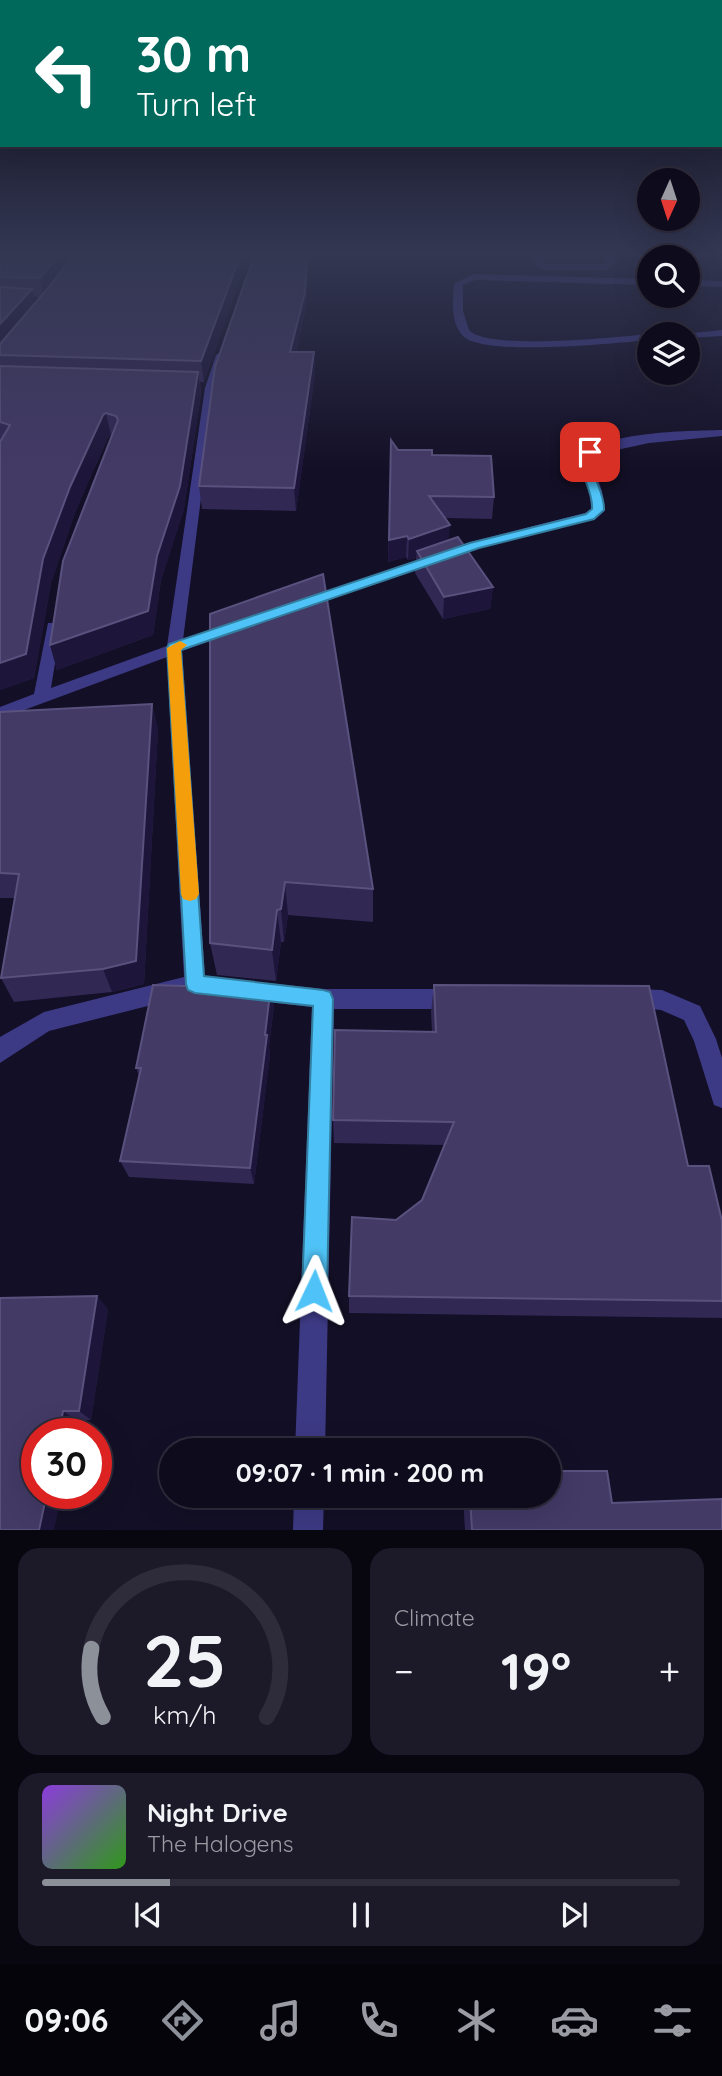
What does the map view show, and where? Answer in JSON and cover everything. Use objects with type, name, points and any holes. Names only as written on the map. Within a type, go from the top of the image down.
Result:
[{"type":"street","points":[[464,327],[468,337],[481,342],[516,344],[637,338]]},
{"type":"street","points":[[700,334],[722,333]]},
{"type":"street","points":[[195,984],[174,648],[210,388],[226,340]]},
{"type":"street","points":[[196,388],[210,388]]},
{"type":"street","points":[[292,608],[475,545],[590,516],[598,510],[598,502],[585,458],[597,450],[612,445],[722,433]]},
{"type":"street","points":[[42,697],[56,608]]},
{"type":"street","points":[[0,713],[253,621]]},
{"type":"street","points":[[0,1052],[9,1043],[44,1022],[195,984],[323,999],[483,999]]},
{"type":"street","points":[[310,1438],[323,999]]},
{"type":"street","points":[[607,999],[662,1000],[692,1013],[705,1039],[722,1097]]},
{"type":"street","points":[[308,1530],[309,1508]]},
{"type":"building","points":[[14,327],[213,327],[201,361],[0,355],[0,344]]},
{"type":"building","points":[[229,327],[296,327],[290,352],[314,352],[294,488],[199,486],[215,367]]},
{"type":"building","points":[[0,366],[198,372],[180,486],[157,556],[148,611],[50,645],[63,561],[118,420],[116,416],[106,413],[70,487],[43,559],[26,654],[0,663],[0,442],[10,425],[0,422]]},
{"type":"building","points":[[391,440],[398,450],[432,450],[432,455],[491,456],[494,497],[429,496],[450,525],[409,539],[407,536],[389,540]]},
{"type":"building","points":[[458,537],[493,587],[444,597],[417,551]]},
{"type":"building","points":[[323,574],[373,889],[285,882],[281,909],[277,910],[272,950],[210,943],[210,614]]},
{"type":"building","points":[[152,704],[136,961],[103,969],[1,978],[19,874],[0,873],[0,712]]},
{"type":"building","points":[[213,979],[271,985],[250,1168],[120,1161],[141,1068],[136,1068],[153,985],[213,987]]},
{"type":"building","points":[[434,985],[649,986],[688,1166],[709,1166],[722,1221],[722,1301],[349,1296],[352,1217],[396,1220],[422,1200],[454,1122],[333,1120],[335,1030],[436,1032]]},
{"type":"building","points":[[97,1296],[79,1411],[63,1411],[62,1418],[21,1418],[21,1509],[44,1509],[39,1530],[0,1530],[0,1298]]},
{"type":"building","points":[[561,1471],[607,1471],[612,1503],[722,1499],[722,1530],[472,1530],[471,1508],[561,1508]]},
{"type":"slow traffic","points":[[180,645],[174,648],[190,894]]},
{"type":"route","points":[[314,1291],[323,999],[195,984],[174,648],[475,545],[590,516],[598,510],[596,491],[585,463],[590,452]]}]
